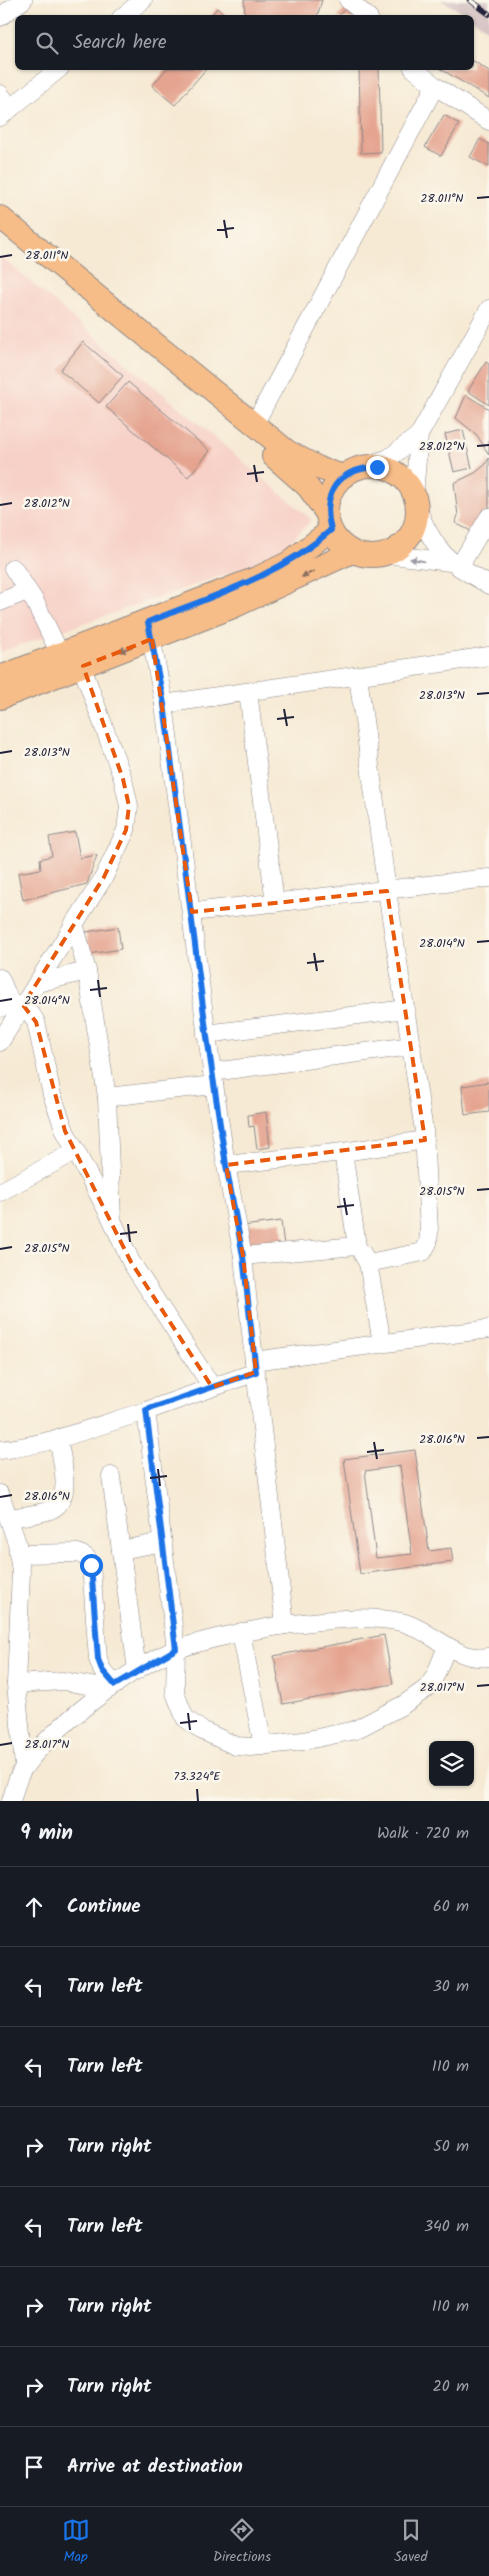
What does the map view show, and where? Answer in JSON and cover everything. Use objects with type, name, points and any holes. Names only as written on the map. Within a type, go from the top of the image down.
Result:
[{"type":"main road","points":[[0,217],[254,425],[296,457],[321,469],[352,472],[377,467],[393,471],[406,482],[416,502],[416,523],[409,537],[398,548],[385,554],[368,556],[352,552],[339,543],[308,487],[296,474],[180,383],[0,235]]},
{"type":"main road","points":[[150,630],[288,563],[329,522],[328,499],[334,486],[352,472]]},
{"type":"main road","points":[[0,677],[71,660],[150,630],[268,592],[352,552]]},
{"type":"main road","points":[[0,698],[71,660]]},
{"type":"street","points":[[0,17],[23,0]]},
{"type":"street","points":[[125,15],[143,0]]},
{"type":"street","points":[[348,0],[365,15]]},
{"type":"street","points":[[4,106],[57,70]]},
{"type":"street","points":[[415,70],[435,86],[489,121]]},
{"type":"street","points":[[254,425],[435,86]]},
{"type":"street","points":[[352,472],[389,458],[419,434],[489,309]]},
{"type":"street","points":[[419,434],[416,502],[428,536],[454,565],[489,585]]},
{"type":"street","points":[[454,565],[489,517]]},
{"type":"street","points":[[385,554],[454,565]]},
{"type":"street","points":[[0,1042],[11,1006],[36,983],[104,877],[126,830],[129,806],[123,779],[71,660],[13,568]]},
{"type":"street","points":[[0,602],[27,591]]},
{"type":"street","points":[[150,630],[164,704],[192,912],[206,1034],[226,1165],[243,1256],[285,1625]]},
{"type":"street","points":[[164,704],[489,656]]},
{"type":"street","points":[[358,676],[387,891],[425,1140],[428,1243],[423,1252],[368,1263]]},
{"type":"street","points":[[248,692],[276,903]]},
{"type":"street","points":[[192,912],[489,878]]},
{"type":"street","points":[[74,923],[88,971],[107,1097],[112,1220]]},
{"type":"street","points":[[36,983],[88,971]]},
{"type":"street","points":[[0,978],[11,1006]]},
{"type":"street","points":[[11,1006],[31,1012],[36,1022],[52,1095],[65,1131],[132,1262],[212,1387]]},
{"type":"street","points":[[206,1034],[406,1009]]},
{"type":"street","points":[[107,1097],[412,1046]]},
{"type":"street","points":[[226,1165],[343,1152],[425,1140]]},
{"type":"street","points":[[0,1192],[76,1151]]},
{"type":"street","points":[[343,1152],[357,1246],[368,1263],[382,1343]]},
{"type":"street","points":[[243,1256],[357,1246]]},
{"type":"street","points":[[0,1450],[19,1448],[58,1438],[146,1410],[212,1387],[255,1367],[382,1343],[489,1329]]},
{"type":"street","points":[[146,1410],[176,1649],[176,1693],[185,1718],[201,1730],[236,1746],[263,1746],[303,1742],[355,1730],[403,1705],[427,1688],[434,1678],[447,1648]]},
{"type":"street","points":[[9,1518],[49,1511],[58,1506],[62,1500],[65,1486],[58,1438]]},
{"type":"street","points":[[111,1476],[137,1670]]},
{"type":"street","points":[[0,1494],[9,1518],[18,1554],[20,1572],[16,1684],[24,1766]]},
{"type":"street","points":[[121,1550],[163,1542]]},
{"type":"street","points":[[18,1554],[78,1553],[86,1556],[91,1565],[98,1659],[112,1687]]},
{"type":"street","points":[[12,1801],[24,1766],[49,1739],[112,1687],[137,1670],[176,1649],[241,1632],[353,1618],[402,1622],[427,1633],[447,1648],[489,1657]]},
{"type":"street","points":[[241,1632],[263,1746]]},
{"type":"street","points":[[16,1684],[63,1681],[112,1687]]},
{"type":"highlighted area","points":[[152,639],[192,912],[387,891],[425,1140],[226,1165],[243,1256],[256,1372],[212,1387],[131,1262],[65,1131],[36,1022],[23,1005],[104,877],[126,830],[129,806],[123,779],[83,666]]},
{"type":"shaded area","points":[[441,0],[489,0],[489,31],[474,20],[474,15],[467,15]]},
{"type":"shaded area","points":[[0,256],[312,520],[273,558],[0,652]]},
{"type":"building","points":[[244,0],[322,0],[318,15],[245,15]]},
{"type":"building","points":[[347,6],[357,15],[340,15]]},
{"type":"building","points":[[217,8],[225,15],[211,15]]},
{"type":"building","points":[[474,61],[489,71],[489,98],[442,70],[474,70]]},
{"type":"building","points":[[165,70],[205,70],[175,105],[152,86]]},
{"type":"building","points":[[359,70],[379,70],[381,152],[361,153]]},
{"type":"building","points":[[444,115],[459,124],[441,156],[425,147]]},
{"type":"building","points":[[480,139],[489,144],[489,167],[470,157]]},
{"type":"building","points":[[83,342],[123,376],[99,403],[60,370]]},
{"type":"building","points":[[486,362],[489,364],[489,405],[468,391]]},
{"type":"building","points":[[128,382],[210,451],[188,477],[106,407]]},
{"type":"building","points":[[466,395],[489,409],[489,455],[477,435],[456,418]]},
{"type":"building","points":[[463,430],[472,468],[454,472],[445,434]]},
{"type":"building","points":[[489,458],[489,507],[473,532],[455,523],[458,516],[454,483],[475,473],[485,465]]},
{"type":"building","points":[[75,832],[80,858],[97,855],[87,884],[23,900],[18,873],[41,869],[40,859],[52,856],[49,837]]},
{"type":"building","points":[[118,927],[121,949],[89,954],[86,932]]},
{"type":"building","points":[[489,1082],[489,1112],[465,1115],[462,1086]]},
{"type":"building","points":[[266,1112],[270,1147],[257,1149],[254,1126],[249,1127],[248,1115]]},
{"type":"building","points":[[281,1221],[284,1246],[246,1252],[243,1226]]},
{"type":"building","points":[[415,1450],[429,1551],[451,1548],[453,1562],[360,1574],[344,1459]],"holes":[[[400,1466],[412,1554],[376,1558],[365,1471]]]},
{"type":"building","points":[[384,1635],[393,1684],[283,1704],[274,1656]]},
{"type":"railway","points":[[470,0],[489,14]]},
{"type":"route","points":[[91,1565],[98,1659],[102,1670],[115,1685],[137,1670],[176,1649],[146,1410],[173,1399],[256,1372],[243,1256],[226,1165],[206,1030],[164,704],[148,622],[259,577],[288,563],[331,530],[326,514],[328,499],[334,486],[344,476],[360,468],[377,467]]}]
